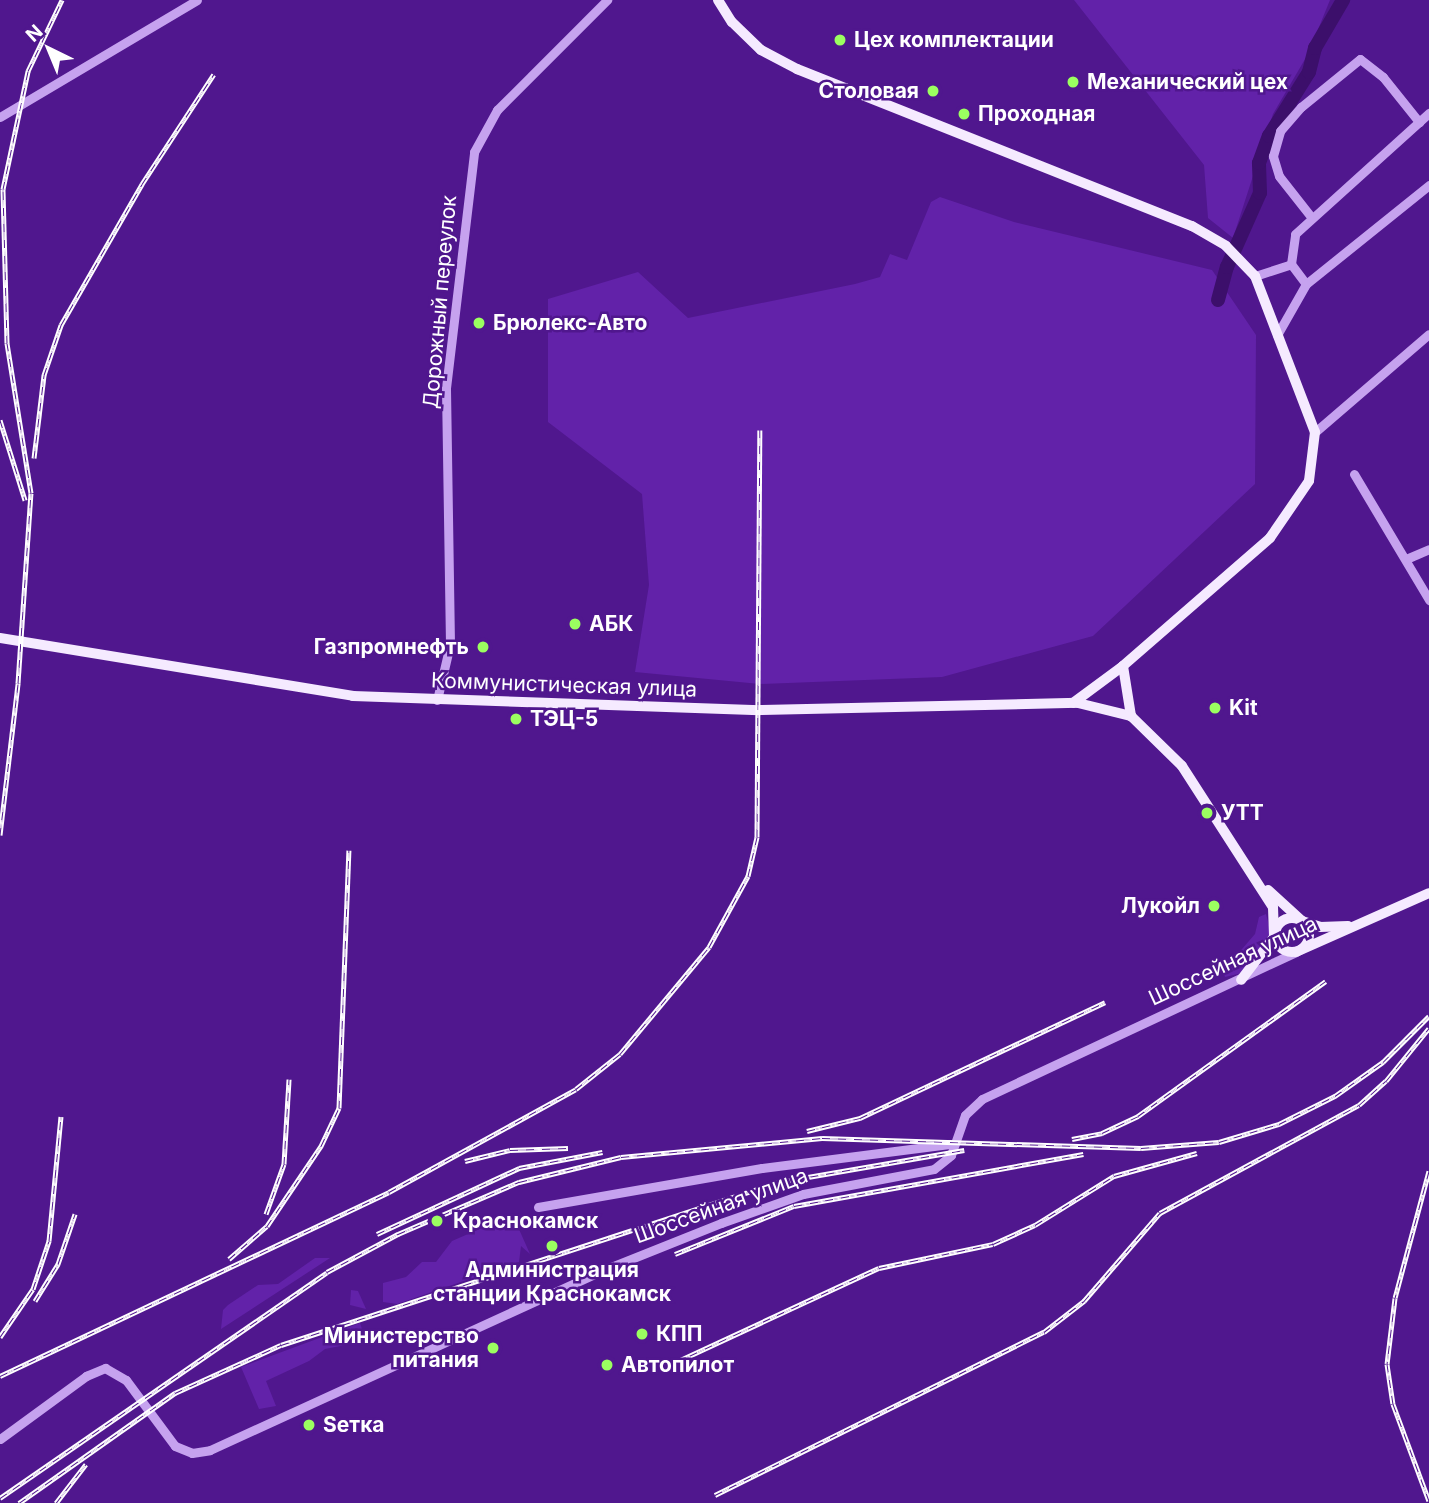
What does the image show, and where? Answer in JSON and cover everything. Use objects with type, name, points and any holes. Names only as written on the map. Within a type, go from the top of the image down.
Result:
[{"type":"main road","points":[[718,0],[732,22],[761,50],[806,74],[1023,156],[1169,216],[1226,246],[1255,276],[1315,432],[1309,481],[1269,538],[1123,666],[1073,703]]},
{"type":"main road","name":"Коммунистическая улица","points":[[0,638],[335,694],[437,700],[761,710],[1073,703],[1131,716]]},
{"type":"main road","points":[[1123,666],[1124,693],[1131,716],[1182,766],[1262,885],[1275,917],[1274,937],[1282,949],[1296,952],[1310,936],[1302,920]]},
{"type":"main road","points":[[1100,683],[1116,682],[1124,693]]},
{"type":"main road","points":[[1100,683],[1094,699],[1104,709],[1118,706],[1124,693]]},
{"type":"main road","points":[[1262,885],[1302,920],[1320,927],[1354,926]]},
{"type":"main road","name":"Шоссейная улица","points":[[1296,952],[1429,893]]},
{"type":"main road","points":[[1241,979],[1285,920],[1302,920]]},
{"type":"street","points":[[0,117],[197,0]]},
{"type":"street","name":"Дорожный переулок","points":[[437,700],[450,644],[446,388],[474,152],[497,110],[607,0]]},
{"type":"street","points":[[1312,218],[1279,176],[1273,156],[1280,131],[1301,107],[1360,59],[1383,78],[1419,122]]},
{"type":"street","points":[[1306,285],[1291,264],[1295,234],[1429,113]]},
{"type":"street","points":[[1277,335],[1306,285],[1429,185]]},
{"type":"street","points":[[1255,276],[1291,264]]},
{"type":"street","points":[[1315,432],[1429,334]]},
{"type":"street","points":[[1354,474],[1429,600]]},
{"type":"street","points":[[1406,559],[1429,549]]},
{"type":"street","name":"Шоссейная улица","points":[[0,1439],[86,1376],[105,1368],[123,1378],[175,1446],[192,1452],[210,1450],[596,1273],[721,1223],[803,1194],[934,1169],[951,1155],[965,1115],[982,1099],[1296,952]]},
{"type":"street","points":[[538,1208],[762,1168],[950,1144]]},
{"type":"shaded area","points":[[1074,0],[1330,0],[1308,54],[1273,114],[1233,238],[1208,218],[1204,165]]},
{"type":"shaded area","points":[[940,197],[1014,222],[1212,270],[1256,335],[1255,484],[1093,636],[942,677],[760,684],[635,672],[649,585],[642,494],[548,422],[548,299],[638,272],[688,318],[855,284],[880,277],[890,254],[907,260],[931,202]]},
{"type":"shaded area","points":[[1266,914],[1271,933],[1242,973],[1225,977],[1223,971],[1255,934],[1259,917]]},
{"type":"shaded area","points":[[507,1217],[514,1218],[530,1254],[521,1246],[519,1262],[397,1304],[383,1302],[383,1283],[406,1277],[422,1262],[436,1262],[452,1241]]},
{"type":"shaded area","points":[[315,1258],[330,1258],[221,1329],[223,1310],[228,1305],[258,1285],[278,1284]]},
{"type":"shaded area","points":[[351,1290],[358,1291],[366,1309],[350,1305]]},
{"type":"shaded area","points":[[360,1323],[366,1341],[325,1349],[309,1361],[266,1381],[276,1406],[259,1409],[241,1367]]},
{"type":"waterway","points":[[1218,300],[1227,267],[1260,193],[1259,163],[1269,136],[1309,72],[1315,48],[1343,0]]},
{"type":"railway","points":[[0,835],[18,683],[31,493],[7,343],[3,189],[28,71],[62,0]]},
{"type":"railway","points":[[34,458],[44,375],[61,325],[142,184],[214,74]]},
{"type":"railway","points":[[0,420],[25,500]]},
{"type":"railway","points":[[0,1376],[389,1192],[576,1089],[620,1054],[709,947],[748,876],[757,837],[760,430]]},
{"type":"railway","points":[[229,1259],[267,1226],[321,1146],[339,1108],[349,850]]},
{"type":"railway","points":[[1072,1139],[1102,1133],[1138,1116],[1326,981]]},
{"type":"railway","points":[[807,1131],[860,1118],[1105,1002]]},
{"type":"railway","points":[[0,1498],[327,1272],[398,1234],[519,1182],[621,1157],[822,1138],[1141,1148],[1219,1142],[1279,1124],[1335,1096],[1383,1062],[1429,1016]]},
{"type":"railway","points":[[715,1495],[1044,1332],[1084,1301],[1160,1213],[1359,1105],[1386,1081],[1429,1028]]},
{"type":"railway","points":[[266,1214],[284,1164],[289,1079]]},
{"type":"railway","points":[[0,1337],[33,1289],[49,1241],[61,1117]]},
{"type":"railway","points":[[465,1161],[510,1150],[568,1148]]},
{"type":"railway","points":[[19,1503],[175,1393],[281,1345],[779,1182],[964,1150]]},
{"type":"railway","points":[[377,1234],[519,1168],[602,1152]]},
{"type":"railway","points":[[661,1369],[879,1268],[993,1244],[1035,1225],[1114,1176],[1197,1153]]},
{"type":"railway","points":[[675,1254],[794,1206],[1083,1154]]},
{"type":"railway","points":[[1429,1171],[1395,1298],[1387,1364],[1393,1404],[1429,1501]]},
{"type":"railway","points":[[35,1301],[58,1264],[75,1214]]},
{"type":"railway","points":[[56,1503],[86,1464]]},
{"type":"place","name":"Цех комплектации","points":[[840,40]]},
{"type":"place","name":"Механический цех","points":[[1073,82]]},
{"type":"place","name":"Столовая","points":[[933,91]]},
{"type":"place","name":"Проходная","points":[[964,114]]},
{"type":"place","name":"Брюлекс-Авто","points":[[479,323]]},
{"type":"place","name":"АБК","points":[[575,624]]},
{"type":"place","name":"Газпромнефть","points":[[483,647]]},
{"type":"place","name":"Kit","points":[[1215,708]]},
{"type":"place","name":"ТЭЦ-5","points":[[516,719]]},
{"type":"place","name":"УТТ","points":[[1207,813]]},
{"type":"place","name":"Лукойл","points":[[1214,906]]},
{"type":"place","name":"Краснокамск","points":[[437,1221]]},
{"type":"place","name":"Администрация станции Краснокамск","points":[[552,1246]]},
{"type":"place","name":"КПП","points":[[642,1334]]},
{"type":"place","name":"Министерство питания","points":[[493,1348]]},
{"type":"place","name":"Автопилот","points":[[607,1365]]},
{"type":"place","name":"Sетка","points":[[309,1425]]}]
